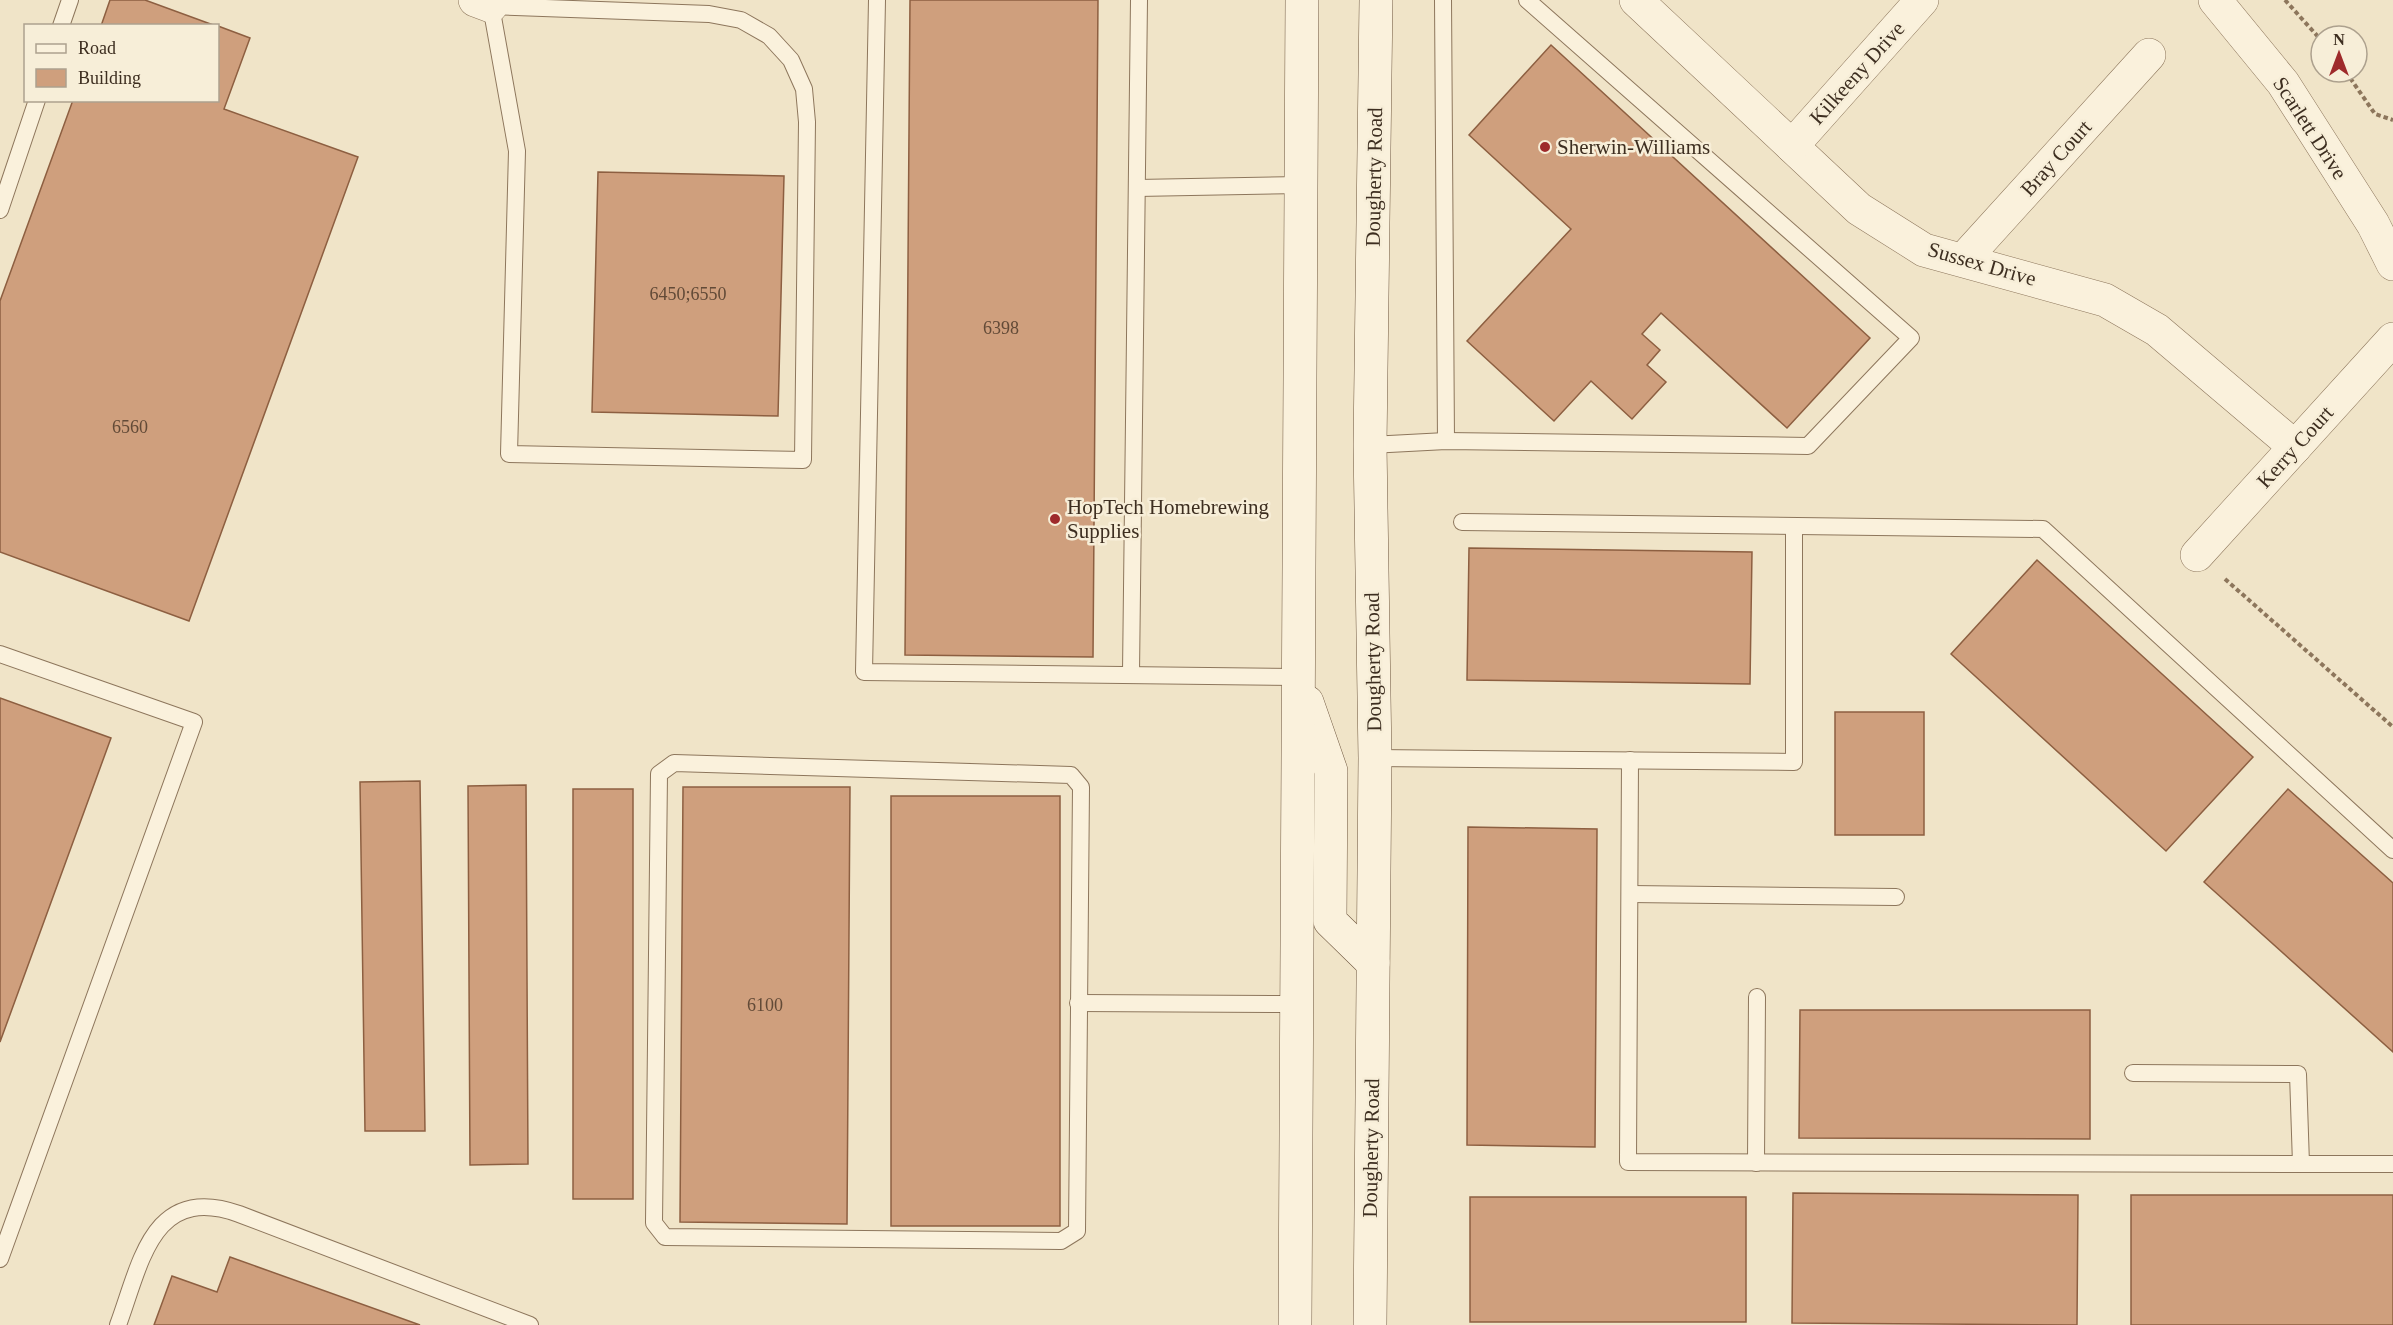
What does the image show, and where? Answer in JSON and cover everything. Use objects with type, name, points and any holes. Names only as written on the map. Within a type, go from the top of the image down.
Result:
[{"type":"main road","points":[[1295,1325],[1302,0]]},
{"type":"main road","name":"Dougherty Road","points":[[1370,1325],[1375,758],[1370,445],[1376,0]]},
{"type":"main road","name":"Kilkeeny Drive","points":[[1792,146],[1922,0]]},
{"type":"main road","name":"Scarlett Drive","points":[[2215,0],[2283,82],[2373,224],[2393,264]]},
{"type":"main road","name":"Sussex Drive","points":[[1653,6],[1792,146],[1859,208],[1924,250],[2105,300],[2157,330],[2295,447]]},
{"type":"main road","name":"Bray Court","points":[[1963,260],[2149,55]]},
{"type":"main road","name":"Kerry Court","points":[[2197,555],[2393,339]]},
{"type":"main road","points":[[1298,676],[1331,771],[1330,921],[1373,963]]},
{"type":"lane","points":[[62,24],[70,0]]},
{"type":"lane","points":[[877,0],[864,672],[1298,676]]},
{"type":"lane","points":[[1131,673],[1139,0]]},
{"type":"lane","points":[[1443,0],[1446,441]]},
{"type":"lane","points":[[1370,445],[1446,441],[1808,446],[1911,338],[1527,0]]},
{"type":"lane","points":[[488,2],[709,14],[741,20],[770,36],[791,60],[804,89],[807,122],[803,460],[509,453],[517,151],[488,2]]},
{"type":"lane","points":[[0,210],[36,102]]},
{"type":"lane","points":[[1137,188],[1301,185]]},
{"type":"lane","points":[[1462,522],[2043,529],[2393,849]]},
{"type":"lane","points":[[1375,758],[1794,762],[1794,526]]},
{"type":"lane","points":[[0,654],[194,722],[0,1259]]},
{"type":"lane","points":[[1630,760],[1628,1162],[2393,1164]]},
{"type":"lane","points":[[674,763],[1071,775],[1081,787],[1078,1003],[1077,1231],[1061,1241],[665,1237],[654,1223],[659,774],[674,763]]},
{"type":"lane","points":[[1630,894],[1896,897]]},
{"type":"lane","points":[[1756,1163],[1757,997]]},
{"type":"lane","points":[[1078,1003],[1297,1004]]},
{"type":"lane","points":[[2133,1073],[2298,1074],[2301,1164]]},
{"type":"lane","points":[[118,1325],[150,1238],[163,1222],[180,1211],[199,1206],[229,1210],[530,1325]]},
{"type":"path","points":[[2285,0],[2309,27]]},
{"type":"path","points":[[2354,84],[2375,114],[2393,120]]},
{"type":"path","points":[[2197,555],[2393,727]]},
{"type":"building","points":[[110,0],[145,0],[211,24],[102,24]]},
{"type":"building","points":[[910,0],[1098,0],[1093,657],[905,655]]},
{"type":"building","points":[[219,26],[250,38],[224,109],[358,157],[189,621],[0,552],[0,301],[72,102],[219,102]]},
{"type":"building","points":[[1551,45],[1870,338],[1787,428],[1661,313],[1642,334],[1660,350],[1647,365],[1666,382],[1632,419],[1591,381],[1554,421],[1467,341],[1571,229],[1469,135]]},
{"type":"building","points":[[598,172],[784,176],[778,416],[592,412]]},
{"type":"building","points":[[1469,548],[1752,552],[1750,684],[1467,680]]},
{"type":"building","points":[[2037,560],[2253,757],[2166,851],[1951,654]]},
{"type":"building","points":[[0,698],[111,738],[0,1042]]},
{"type":"building","points":[[1835,712],[1924,712],[1924,835],[1835,835]]},
{"type":"building","points":[[420,781],[425,1131],[365,1131],[360,782]]},
{"type":"building","points":[[526,785],[528,1164],[470,1165],[468,786]]},
{"type":"building","points":[[683,787],[850,787],[847,1224],[680,1222]]},
{"type":"building","points":[[573,789],[633,789],[633,1199],[573,1199]]},
{"type":"building","points":[[2288,789],[2393,883],[2393,1052],[2204,882]]},
{"type":"building","points":[[891,796],[1060,796],[1060,1226],[891,1226]]},
{"type":"building","points":[[1468,827],[1597,829],[1595,1147],[1467,1145]]},
{"type":"building","points":[[1800,1010],[2090,1010],[2090,1139],[1799,1138]]},
{"type":"building","points":[[1793,1193],[2078,1195],[2077,1325],[1792,1323]]},
{"type":"building","points":[[2131,1195],[2393,1195],[2393,1325],[2131,1325]]},
{"type":"building","points":[[1470,1197],[1746,1197],[1746,1322],[1470,1322]]},
{"type":"building","points":[[230,1257],[420,1325],[154,1325],[172,1276],[217,1292]]},
{"type":"place","name":"Sherwin-Williams","points":[[1545,147]]},
{"type":"place","name":"HopTech Homebrewing Supplies","points":[[1055,519]]}]
